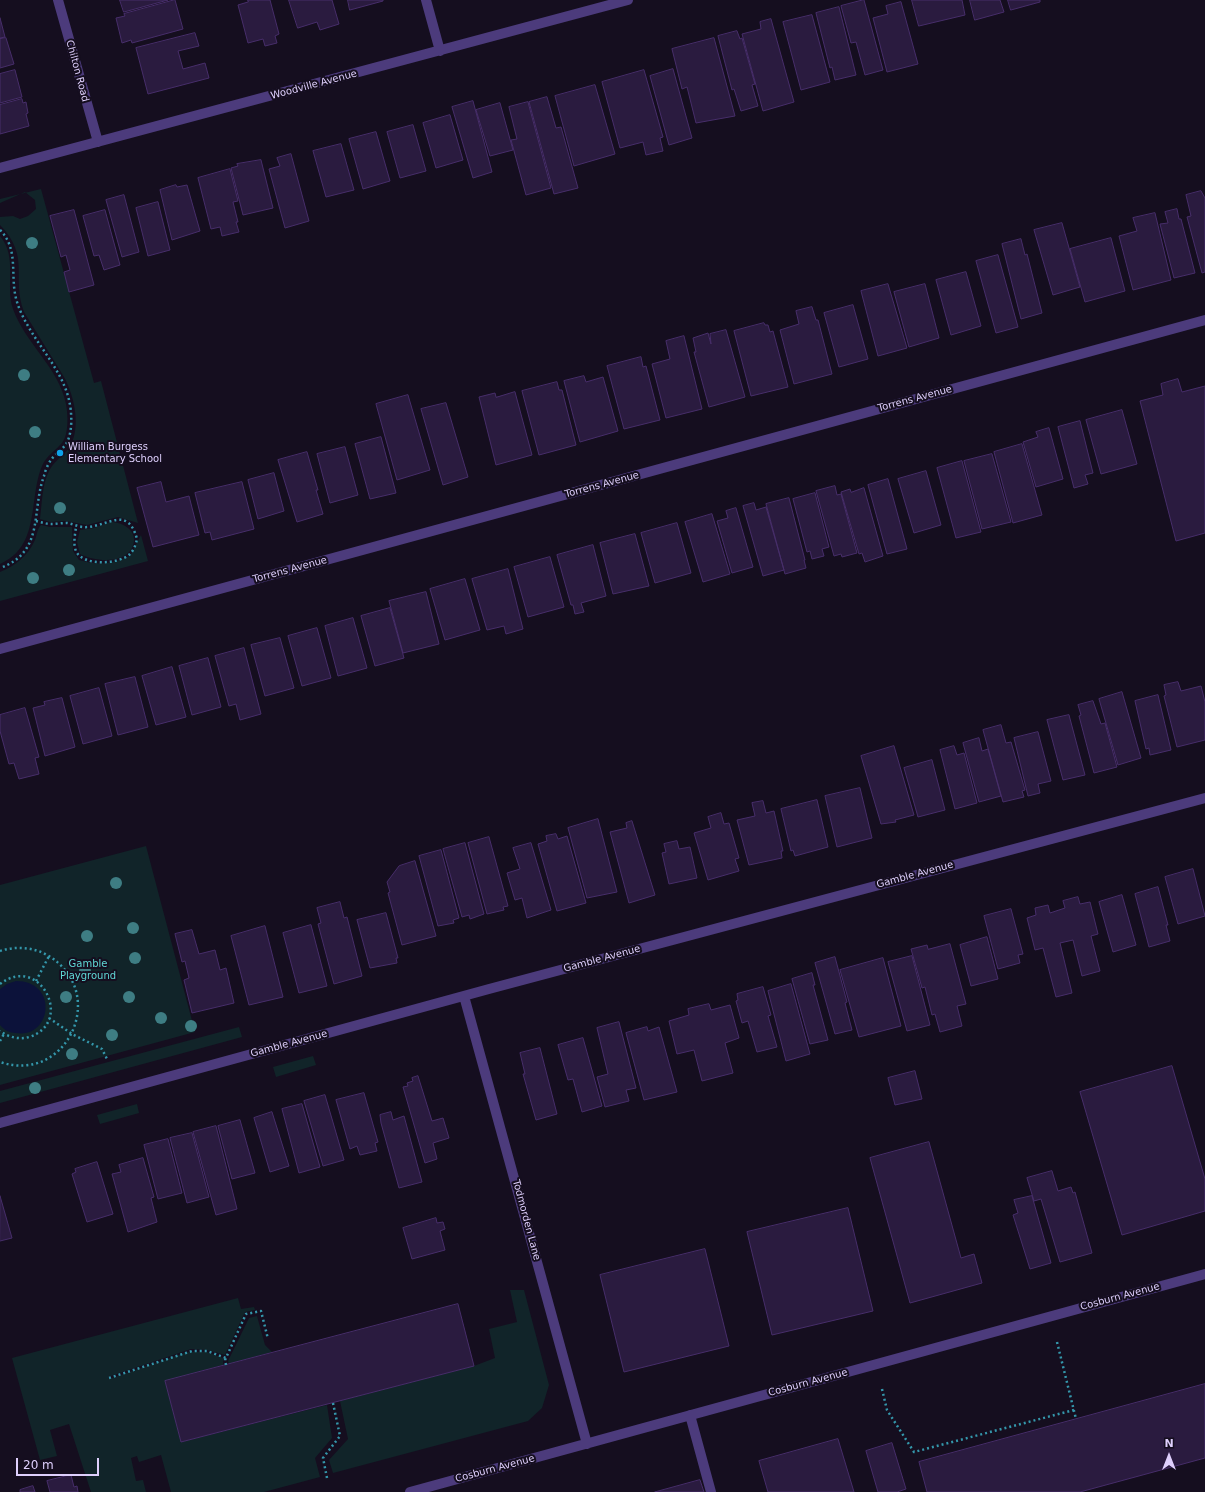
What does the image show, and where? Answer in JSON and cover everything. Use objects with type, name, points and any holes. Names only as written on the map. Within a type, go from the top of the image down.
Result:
[{"type":"street","name":"Chilton Road","points":[[58,0],[98,142]]},
{"type":"street","points":[[426,0],[440,51]]},
{"type":"street","name":"Woodville Avenue","points":[[0,168],[628,0]]},
{"type":"street","name":"Torrens Avenue","points":[[0,649],[1205,320]]},
{"type":"street","name":"Gamble Avenue","points":[[0,1123],[464,996],[1205,798]]},
{"type":"street","name":"Todmorden Lane","points":[[464,996],[587,1444]]},
{"type":"street","name":"Cosburn Avenue","points":[[410,1492],[1205,1274]]},
{"type":"street","points":[[690,1415],[711,1492]]},
{"type":"path","points":[[0,230],[6,236],[14,259],[16,300],[25,323],[66,388],[70,402],[70,431],[66,444],[51,460],[43,477],[36,521],[30,544],[20,556],[8,566],[0,568]]},
{"type":"path","points":[[36,521],[50,524],[67,523],[76,527],[88,527],[118,519],[128,523],[134,528],[137,539],[130,554],[124,557],[103,562],[90,561],[81,558],[76,551],[74,541],[76,527]]},
{"type":"path","points":[[0,951],[13,948],[29,948],[49,956],[57,961],[68,972],[78,995],[77,1020],[72,1034],[58,1051],[39,1062],[16,1065],[0,1062]]},
{"type":"path","points":[[36,981],[49,956]]},
{"type":"path","points":[[0,984],[8,979],[19,976],[30,978],[44,988],[50,997],[51,1008],[49,1018],[43,1029],[32,1036],[20,1038],[4,1034],[0,1031]]},
{"type":"path","points":[[49,1018],[72,1034],[102,1049],[107,1059]]},
{"type":"path","points":[[0,1041],[4,1034]]},
{"type":"path","points":[[226,1365],[226,1358],[246,1314],[261,1311],[268,1339]]},
{"type":"path","points":[[1057,1342],[1076,1419]]},
{"type":"path","points":[[109,1378],[192,1351],[208,1351],[226,1358]]},
{"type":"path","points":[[882,1389],[887,1410],[914,1452],[1074,1410]]},
{"type":"path","points":[[327,1478],[323,1458],[340,1436],[333,1403]]},
{"type":"green space","points":[[41,189],[94,383],[101,381],[138,523],[118,517],[87,525],[66,521],[50,522],[40,519],[47,476],[53,464],[69,448],[73,440],[76,421],[68,384],[24,312],[19,288],[18,257],[9,236],[0,225],[0,217],[13,216],[20,219],[28,216],[36,209],[35,200],[26,193]]},
{"type":"green space","points":[[20,194],[0,203],[0,199]]},
{"type":"green space","points":[[0,236],[5,244],[10,262],[10,290],[13,309],[25,333],[49,367],[62,391],[66,404],[67,430],[62,443],[51,453],[42,466],[35,493],[28,534],[22,546],[13,556],[0,564]]},
{"type":"green space","points":[[110,522],[115,522],[125,526],[132,533],[134,542],[128,553],[122,557],[108,560],[100,560],[80,554],[77,542],[80,530],[94,528]]},
{"type":"green space","points":[[41,525],[50,527],[72,527],[73,551],[79,560],[93,563],[117,561],[130,556],[141,535],[148,561],[0,601],[0,572],[11,567],[25,556],[32,546]]},
{"type":"green space","name":"Gamble Playground","points":[[146,846],[195,1032],[0,1085],[0,885]]},
{"type":"green space","points":[[239,1027],[242,1037],[0,1103],[0,1091]]},
{"type":"green space","points":[[313,1056],[316,1065],[276,1077],[273,1067]]},
{"type":"green space","points":[[137,1104],[139,1113],[100,1124],[97,1115]]},
{"type":"green space","points":[[510,1290],[524,1290],[549,1385],[542,1408],[528,1421],[333,1473],[329,1460],[348,1439],[340,1401],[474,1366],[495,1358],[489,1329],[517,1322]]},
{"type":"green space","points":[[238,1298],[241,1309],[254,1307],[255,1310],[245,1312],[225,1355],[207,1350],[191,1349],[108,1377],[109,1379],[187,1352],[207,1352],[223,1358],[223,1365],[165,1381],[181,1442],[327,1405],[332,1438],[315,1458],[320,1477],[264,1492],[171,1492],[161,1455],[139,1462],[137,1456],[131,1458],[136,1481],[143,1480],[146,1492],[91,1492],[69,1424],[50,1430],[57,1456],[40,1460],[12,1358]]},
{"type":"green space","points":[[257,1316],[265,1345],[272,1352],[229,1364],[228,1361],[249,1318]]},
{"type":"shaded area","points":[[16,981],[30,983],[39,990],[44,999],[46,1009],[43,1019],[37,1027],[28,1032],[12,1032],[5,1030],[0,1025],[0,989],[7,984]]},
{"type":"building","points":[[120,0],[168,0],[124,12]]},
{"type":"building","points":[[175,0],[183,29],[132,43],[131,40],[122,43],[116,18],[125,16],[124,14]]},
{"type":"building","points":[[248,0],[270,0],[279,34],[275,36],[277,43],[265,46],[263,39],[248,43],[238,5],[248,2]]},
{"type":"building","points":[[289,0],[332,0],[339,24],[320,30],[317,22],[298,28]]},
{"type":"building","points":[[348,0],[383,0],[383,1],[350,10]]},
{"type":"building","points":[[864,0],[883,70],[865,75],[856,42],[851,43],[841,6]]},
{"type":"building","points":[[912,0],[962,0],[965,15],[919,26]]},
{"type":"building","points":[[970,0],[1000,0],[1004,12],[975,20]]},
{"type":"building","points":[[1008,0],[1040,0],[1040,2],[1011,10]]},
{"type":"building","points":[[901,2],[918,64],[887,72],[873,18],[888,14],[886,6]]},
{"type":"building","points":[[839,7],[856,75],[835,80],[832,67],[830,68],[816,13]]},
{"type":"building","points":[[812,15],[830,82],[801,90],[783,22]]},
{"type":"building","points":[[0,18],[5,37],[0,38]]},
{"type":"building","points":[[771,19],[794,102],[763,111],[742,34],[761,29],[760,22]]},
{"type":"building","points":[[737,31],[740,39],[742,38],[755,84],[752,85],[758,106],[741,111],[734,89],[732,90],[718,36]]},
{"type":"building","points":[[195,33],[199,46],[178,51],[183,69],[205,63],[209,78],[148,94],[136,48]]},
{"type":"building","points":[[6,38],[14,64],[0,68],[0,39]]},
{"type":"building","points":[[714,38],[735,116],[696,123],[687,87],[682,89],[672,49]]},
{"type":"building","points":[[673,69],[692,138],[669,145],[650,76]]},
{"type":"building","points":[[15,70],[22,97],[0,103],[0,74]]},
{"type":"building","points":[[644,70],[663,137],[660,138],[663,151],[646,155],[643,142],[620,148],[602,82]]},
{"type":"building","points":[[595,85],[615,154],[574,166],[555,96]]},
{"type":"building","points":[[547,97],[556,128],[561,127],[578,188],[554,194],[529,102]]},
{"type":"building","points":[[22,99],[23,103],[26,102],[28,113],[26,114],[29,126],[0,134],[0,105]]},
{"type":"building","points":[[473,101],[492,172],[473,178],[452,107]]},
{"type":"building","points":[[528,102],[551,188],[526,195],[511,140],[517,139],[509,107]]},
{"type":"building","points":[[500,103],[513,150],[490,156],[476,110]]},
{"type":"building","points":[[450,115],[463,160],[436,168],[423,123]]},
{"type":"building","points":[[413,125],[426,171],[400,178],[387,132]]},
{"type":"building","points":[[376,132],[390,181],[363,189],[349,139]]},
{"type":"building","points":[[341,144],[354,190],[326,197],[313,151]]},
{"type":"building","points":[[291,154],[309,221],[285,228],[269,169],[280,166],[277,158]]},
{"type":"building","points":[[261,160],[273,208],[243,215],[231,168],[238,166],[237,164]]},
{"type":"building","points":[[230,169],[238,201],[233,202],[239,232],[222,236],[220,227],[211,229],[198,178]]},
{"type":"building","points":[[176,185],[177,187],[187,185],[200,231],[172,240],[160,190]]},
{"type":"building","points":[[1201,191],[1205,198],[1205,272],[1202,273],[1187,217],[1191,216],[1186,195]]},
{"type":"building","points":[[124,195],[139,252],[122,257],[106,200]]},
{"type":"building","points":[[158,202],[170,250],[148,256],[136,208]]},
{"type":"building","points":[[1177,209],[1195,273],[1174,278],[1160,224],[1168,223],[1165,212]]},
{"type":"building","points":[[74,210],[94,285],[69,292],[64,272],[70,270],[66,255],[61,257],[50,216]]},
{"type":"building","points":[[105,210],[120,265],[104,270],[99,255],[94,256],[83,216]]},
{"type":"building","points":[[1155,213],[1171,280],[1133,290],[1119,236],[1137,231],[1133,218]]},
{"type":"building","points":[[1062,223],[1080,287],[1053,295],[1034,230]]},
{"type":"building","points":[[1111,238],[1125,291],[1085,302],[1070,249]]},
{"type":"building","points":[[1021,239],[1025,255],[1027,254],[1042,313],[1021,319],[1002,244]]},
{"type":"building","points":[[998,255],[1018,327],[996,333],[976,261]]},
{"type":"building","points":[[966,272],[981,326],[951,335],[936,280]]},
{"type":"building","points":[[888,284],[907,348],[878,356],[861,291]]},
{"type":"building","points":[[925,284],[939,338],[909,347],[894,292]]},
{"type":"building","points":[[853,305],[868,359],[839,367],[824,313]]},
{"type":"building","points":[[812,307],[816,320],[818,320],[832,374],[794,384],[780,330],[799,324],[796,311]]},
{"type":"building","points":[[764,323],[765,325],[768,325],[770,332],[773,331],[788,387],[751,396],[734,331]]},
{"type":"building","points":[[726,330],[745,397],[709,407],[694,352],[696,352],[693,338],[708,333],[711,344],[710,334]]},
{"type":"building","points":[[684,336],[702,409],[666,418],[652,364],[670,359],[666,341]]},
{"type":"building","points":[[641,357],[643,367],[646,366],[660,420],[624,429],[607,366]]},
{"type":"building","points":[[584,376],[586,382],[603,377],[618,431],[580,442],[564,381]]},
{"type":"building","points":[[1178,379],[1182,392],[1205,386],[1205,533],[1176,541],[1140,401],[1163,395],[1161,384]]},
{"type":"building","points":[[557,382],[559,390],[562,390],[576,445],[539,455],[522,391]]},
{"type":"building","points":[[515,392],[532,455],[496,465],[479,397],[495,393],[496,397]]},
{"type":"building","points":[[408,395],[430,470],[397,480],[376,404]]},
{"type":"building","points":[[446,403],[468,477],[443,485],[421,409]]},
{"type":"building","points":[[1122,410],[1137,464],[1101,474],[1086,420]]},
{"type":"building","points":[[1080,421],[1093,473],[1085,475],[1088,484],[1074,488],[1058,427]]},
{"type":"building","points":[[1049,428],[1063,479],[1036,487],[1023,442],[1038,437],[1036,432]]},
{"type":"building","points":[[381,437],[396,493],[370,499],[355,444]]},
{"type":"building","points":[[1022,444],[1042,515],[1013,523],[994,452]]},
{"type":"building","points":[[345,447],[358,495],[330,503],[317,454]]},
{"type":"building","points":[[307,452],[323,514],[297,522],[278,460]]},
{"type":"building","points":[[992,454],[1011,522],[982,529],[964,461]]},
{"type":"building","points":[[962,461],[981,532],[956,538],[937,468]]},
{"type":"building","points":[[926,471],[941,525],[914,533],[898,479]]},
{"type":"building","points":[[274,473],[284,511],[258,519],[248,480]]},
{"type":"building","points":[[888,479],[907,549],[887,554],[868,485]]},
{"type":"building","points":[[161,482],[166,502],[189,496],[199,535],[153,547],[137,488]]},
{"type":"building","points":[[242,482],[254,529],[212,540],[210,532],[205,533],[195,493]]},
{"type":"building","points":[[835,486],[837,495],[841,494],[857,553],[842,557],[841,554],[834,556],[816,491]]},
{"type":"building","points":[[864,488],[883,556],[865,562],[862,553],[859,554],[841,492],[850,489],[851,492]]},
{"type":"building","points":[[815,493],[829,547],[822,549],[824,556],[812,559],[810,551],[807,552],[793,499]]},
{"type":"building","points":[[789,498],[806,568],[785,574],[766,504]]},
{"type":"building","points":[[754,503],[756,510],[766,507],[784,570],[763,576],[743,506]]},
{"type":"building","points":[[736,508],[753,567],[732,573],[717,521],[728,518],[726,511]]},
{"type":"building","points":[[712,514],[730,574],[703,582],[685,522]]},
{"type":"building","points":[[677,523],[691,573],[655,583],[641,533]]},
{"type":"building","points":[[635,534],[649,586],[613,594],[600,543]]},
{"type":"building","points":[[593,545],[606,596],[581,603],[584,612],[575,614],[557,555]]},
{"type":"building","points":[[550,557],[564,607],[528,617],[514,567]]},
{"type":"building","points":[[508,569],[523,629],[506,634],[504,626],[487,630],[472,579]]},
{"type":"building","points":[[465,579],[480,630],[445,640],[430,589]]},
{"type":"building","points":[[426,592],[439,644],[403,653],[389,601]]},
{"type":"building","points":[[390,608],[404,658],[375,666],[361,616]]},
{"type":"building","points":[[353,618],[367,668],[338,676],[325,626]]},
{"type":"building","points":[[317,628],[331,678],[302,686],[288,636]]},
{"type":"building","points":[[280,638],[294,688],[265,696],[251,645]]},
{"type":"building","points":[[244,648],[261,714],[240,720],[236,704],[229,706],[215,656]]},
{"type":"building","points":[[208,658],[221,707],[192,715],[179,666]]},
{"type":"building","points":[[172,667],[186,717],[156,725],[142,676]]},
{"type":"building","points":[[135,677],[148,727],[118,735],[105,684]]},
{"type":"building","points":[[1178,682],[1181,691],[1201,686],[1205,702],[1205,740],[1177,747],[1164,696],[1166,695],[1164,685]]},
{"type":"building","points":[[99,688],[112,736],[83,744],[70,696]]},
{"type":"building","points":[[1122,692],[1141,758],[1118,765],[1099,699]]},
{"type":"building","points":[[1158,695],[1171,750],[1150,755],[1149,748],[1146,749],[1135,701]]},
{"type":"building","points":[[62,698],[75,747],[45,756],[33,708],[45,705],[44,702]]},
{"type":"building","points":[[1093,701],[1101,724],[1105,723],[1117,767],[1094,773],[1079,716],[1081,715],[1078,705]]},
{"type":"building","points":[[25,708],[39,757],[35,758],[39,774],[19,779],[14,763],[9,764],[0,731],[0,715]]},
{"type":"building","points":[[1069,715],[1085,775],[1063,780],[1047,720]]},
{"type":"building","points":[[1001,725],[1006,743],[1011,742],[1025,790],[1022,791],[1024,797],[1003,802],[983,730]]},
{"type":"building","points":[[1038,732],[1051,781],[1038,784],[1040,793],[1028,796],[1014,738]]},
{"type":"building","points":[[979,738],[982,751],[988,749],[1001,796],[979,802],[963,743]]},
{"type":"building","points":[[894,746],[914,815],[895,820],[896,822],[881,824],[861,756]]},
{"type":"building","points":[[954,746],[957,755],[964,753],[977,803],[955,809],[940,750]]},
{"type":"building","points":[[932,760],[945,810],[918,817],[904,768]]},
{"type":"building","points":[[860,788],[872,838],[837,847],[825,796]]},
{"type":"building","points":[[817,800],[828,847],[795,856],[793,850],[791,851],[781,809]]},
{"type":"building","points":[[763,801],[766,813],[774,811],[783,851],[781,851],[782,858],[749,865],[737,820],[755,816],[752,803]]},
{"type":"building","points":[[721,813],[724,824],[729,823],[739,858],[735,859],[739,871],[708,880],[694,833],[711,828],[708,817]]},
{"type":"building","points":[[598,819],[617,892],[587,898],[568,828]]},
{"type":"building","points":[[632,821],[655,895],[629,903],[610,832],[627,828],[626,823]]},
{"type":"building","points":[[556,834],[558,839],[567,836],[586,903],[557,911],[538,844],[547,841],[546,836]]},
{"type":"building","points":[[489,837],[508,906],[503,907],[504,910],[487,914],[468,843]]},
{"type":"building","points":[[677,841],[679,849],[690,847],[697,878],[669,884],[662,853],[666,852],[664,844]]},
{"type":"building","points":[[465,843],[484,914],[470,919],[469,915],[462,917],[443,849]]},
{"type":"building","points":[[531,843],[551,910],[527,918],[522,898],[515,900],[507,873],[520,869],[513,848]]},
{"type":"building","points":[[441,850],[459,918],[453,920],[454,923],[438,926],[419,856]]},
{"type":"building","points":[[415,861],[436,936],[402,945],[388,893],[390,892],[387,882],[399,866]]},
{"type":"building","points":[[1193,869],[1205,916],[1178,924],[1165,877]]},
{"type":"building","points":[[1158,887],[1168,925],[1166,925],[1170,941],[1149,947],[1135,894]]},
{"type":"building","points":[[1122,895],[1136,945],[1113,952],[1099,902]]},
{"type":"building","points":[[1078,897],[1080,904],[1090,902],[1098,934],[1091,936],[1100,971],[1082,976],[1073,940],[1060,943],[1072,993],[1056,997],[1043,948],[1035,950],[1027,918],[1036,915],[1035,908],[1048,905],[1050,913],[1065,908],[1063,901]]},
{"type":"building","points":[[340,902],[344,918],[347,917],[362,976],[334,984],[318,924],[321,923],[317,908]]},
{"type":"building","points":[[1011,909],[1023,954],[1018,955],[1020,963],[998,969],[984,916]]},
{"type":"building","points":[[386,913],[398,958],[396,958],[397,963],[370,968],[357,920]]},
{"type":"building","points":[[311,925],[327,986],[299,993],[283,933]]},
{"type":"building","points":[[265,926],[283,997],[249,1005],[231,936]]},
{"type":"building","points":[[192,930],[199,954],[215,950],[220,970],[226,968],[234,1003],[192,1013],[184,980],[189,978],[185,961],[182,962],[175,934]]},
{"type":"building","points":[[987,937],[998,979],[971,986],[960,945]]},
{"type":"building","points":[[950,944],[966,1004],[957,1006],[962,1026],[940,1032],[935,1014],[932,1015],[925,987],[922,988],[911,949],[927,945],[928,949]]},
{"type":"building","points":[[912,956],[930,1025],[907,1031],[888,962]]},
{"type":"building","points":[[835,957],[847,1002],[845,1003],[852,1030],[835,1034],[815,963]]},
{"type":"building","points":[[883,958],[901,1026],[859,1037],[840,970]]},
{"type":"building","points":[[812,973],[815,985],[813,985],[828,1040],[810,1044],[792,979]]},
{"type":"building","points":[[791,984],[810,1054],[786,1061],[768,991]]},
{"type":"building","points":[[763,987],[771,1015],[768,1016],[777,1047],[757,1052],[748,1021],[742,1023],[736,1001],[738,1000],[737,994]]},
{"type":"building","points":[[709,1004],[711,1010],[730,1005],[739,1038],[725,1043],[733,1073],[702,1081],[694,1050],[677,1054],[669,1021],[689,1015],[688,1009]]},
{"type":"building","points":[[619,1022],[636,1088],[626,1090],[629,1101],[605,1107],[597,1077],[608,1074],[597,1028]]},
{"type":"building","points":[[647,1027],[648,1031],[659,1027],[677,1092],[644,1100],[626,1033]]},
{"type":"building","points":[[583,1038],[602,1106],[582,1112],[573,1079],[568,1080],[558,1045]]},
{"type":"building","points":[[540,1048],[557,1114],[536,1120],[523,1074],[525,1074],[520,1053]]},
{"type":"building","points":[[1172,1066],[1205,1179],[1205,1211],[1122,1235],[1080,1092]]},
{"type":"building","points":[[915,1071],[922,1099],[895,1105],[888,1078]]},
{"type":"building","points":[[418,1076],[432,1121],[443,1118],[449,1138],[433,1143],[437,1159],[425,1163],[403,1087],[408,1086],[407,1083],[413,1081],[412,1078]]},
{"type":"building","points":[[364,1093],[378,1142],[375,1143],[377,1151],[360,1155],[357,1146],[350,1149],[336,1100]]},
{"type":"building","points":[[325,1095],[344,1160],[323,1166],[304,1101]]},
{"type":"building","points":[[302,1104],[320,1167],[299,1173],[282,1109]]},
{"type":"building","points":[[272,1112],[289,1166],[270,1172],[254,1118]]},
{"type":"building","points":[[391,1112],[393,1120],[404,1116],[422,1182],[399,1188],[380,1115]]},
{"type":"building","points":[[240,1120],[255,1173],[232,1179],[218,1126]]},
{"type":"building","points":[[216,1126],[237,1209],[216,1215],[193,1132]]},
{"type":"building","points":[[192,1133],[209,1197],[187,1203],[170,1138]]},
{"type":"building","points":[[168,1139],[182,1193],[158,1199],[144,1145]]},
{"type":"building","points":[[929,1142],[961,1258],[974,1254],[982,1283],[910,1303],[870,1158]]},
{"type":"building","points":[[143,1158],[154,1197],[151,1198],[157,1222],[128,1232],[112,1174],[121,1172],[119,1165]]},
{"type":"building","points":[[97,1162],[113,1214],[87,1222],[72,1174],[76,1172],[75,1169]]},
{"type":"building","points":[[1052,1171],[1058,1191],[1071,1187],[1073,1193],[1075,1192],[1092,1253],[1060,1262],[1041,1199],[1034,1201],[1027,1178]]},
{"type":"building","points":[[0,1196],[12,1238],[0,1241]]},
{"type":"building","points":[[1032,1196],[1051,1263],[1030,1269],[1013,1215],[1018,1213],[1014,1200]]},
{"type":"building","points":[[848,1208],[873,1311],[772,1335],[747,1232]]},
{"type":"building","points":[[436,1218],[437,1223],[443,1222],[445,1229],[440,1231],[445,1250],[412,1259],[403,1228]]},
{"type":"building","points":[[705,1249],[729,1346],[624,1372],[600,1275]]},
{"type":"building","points":[[458,1304],[474,1366],[181,1442],[165,1381]]},
{"type":"building","points":[[1205,1384],[1205,1458],[1080,1492],[927,1492],[919,1462]]},
{"type":"building","points":[[838,1439],[854,1492],[768,1492],[759,1461]]},
{"type":"building","points":[[892,1443],[906,1489],[897,1492],[878,1492],[866,1451]]},
{"type":"building","points":[[71,1475],[74,1487],[77,1486],[78,1492],[50,1492],[47,1481]]},
{"type":"building","points":[[700,1480],[704,1492],[655,1492]]},
{"type":"building","points":[[33,1486],[35,1492],[20,1492],[20,1490]]},
{"type":"place","name":"William Burgess Elementary School","points":[[60,453]]}]
